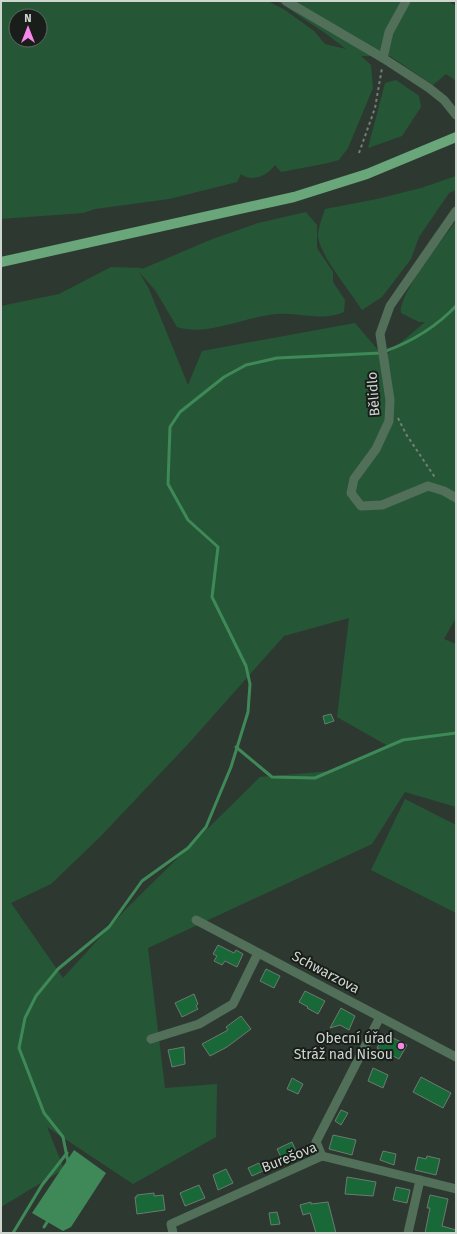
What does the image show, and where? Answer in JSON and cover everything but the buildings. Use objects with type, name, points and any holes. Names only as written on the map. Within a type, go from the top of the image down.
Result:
[{"type":"main road","points":[[1,262],[294,197],[368,174],[456,137]]},
{"type":"street","points":[[286,1],[383,58],[429,88],[444,100],[456,115]]},
{"type":"street","points":[[383,58],[388,32],[406,1]]},
{"type":"street","name":"Bělidlo","points":[[456,211],[390,306],[380,334],[390,400],[389,421],[376,449],[354,479],[351,493],[361,506],[382,505],[428,486],[444,491],[456,498]]},
{"type":"street","name":"Schwarzova","points":[[196,920],[456,1057]]},
{"type":"street","points":[[151,1039],[199,1024],[233,1004],[258,952]]},
{"type":"street","points":[[322,1156],[316,1142],[380,1017]]},
{"type":"street","name":"Burešova","points":[[173,1233],[170,1224],[322,1156],[456,1189]]},
{"type":"street","points":[[408,1233],[420,1180]]},
{"type":"path","points":[[358,153],[375,108],[383,58]]},
{"type":"path","points":[[390,400],[406,434],[444,491]]},
{"type":"shaded area","points":[[1,1],[268,1],[285,10],[314,31],[325,44],[346,49],[277,1],[448,1],[456,6],[456,81],[446,74],[433,85],[390,56],[361,56],[371,65],[373,88],[348,148],[339,160],[281,172],[275,165],[272,169],[260,177],[250,178],[241,174],[237,182],[169,199],[95,209],[83,213],[1,219]]},
{"type":"shaded area","points":[[396,80],[419,96],[421,107],[402,136],[368,148],[385,83]]},
{"type":"shaded area","points":[[456,176],[456,190],[449,193],[419,237],[411,259],[382,297],[362,310],[330,263],[320,244],[318,233],[325,209],[377,199],[421,188]]},
{"type":"shaded area","points":[[306,212],[317,225],[317,248],[333,272],[333,282],[345,300],[344,312],[327,316],[277,314],[214,328],[189,329],[177,327],[155,290],[139,272],[149,289],[188,385],[202,351],[355,323],[384,357],[425,322],[419,322],[401,313],[402,304],[406,293],[422,267],[456,221],[456,618],[444,639],[456,644],[456,807],[405,792],[372,844],[148,948],[165,1088],[217,1084],[216,1137],[133,1184],[47,1127],[64,1169],[1,1207],[1,306],[59,294],[111,267],[142,269],[210,240],[258,223]],"holes":[[[349,618],[337,717],[388,746],[332,771],[260,777],[125,910],[63,978],[11,903],[51,884],[99,838],[189,743],[284,636]]]},
{"type":"shaded area","points":[[405,799],[456,825],[456,913],[371,870]]},
{"type":"shaded area","points":[[74,1150],[106,1173],[71,1227],[63,1231],[32,1213]]},
{"type":"waterway","points":[[386,351],[406,343],[424,333],[456,306]]},
{"type":"waterway","points":[[68,1162],[63,1137],[44,1113],[19,1048],[25,1018],[36,996],[58,969],[109,927],[142,881],[188,848],[206,827],[231,767],[248,712],[250,684],[246,666],[212,597],[218,547],[188,520],[168,484],[170,427],[180,412],[224,377],[246,365],[277,358],[381,353]]},
{"type":"waterway","points":[[236,747],[272,777],[315,778],[403,740],[456,733]]},
{"type":"waterway","points":[[13,1233],[42,1185],[67,1153]]},
{"type":"waterway","points":[[44,1227],[49,1219]]},
{"type":"place","name":"Obecní úřad Stráž nad Nisou","points":[[401,1046]]}]
